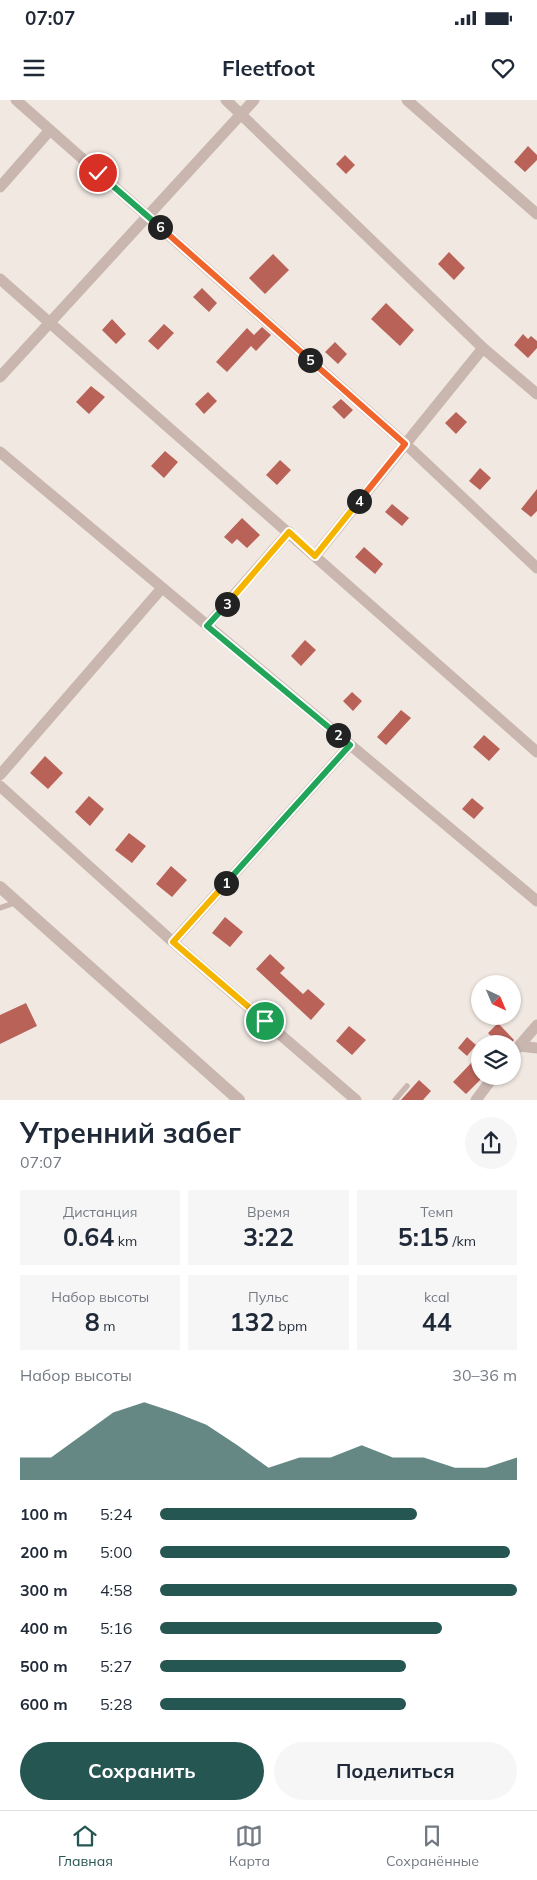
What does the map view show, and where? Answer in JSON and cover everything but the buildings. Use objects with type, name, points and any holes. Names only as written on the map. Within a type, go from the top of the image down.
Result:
[{"type":"street","points":[[16,100],[405,444],[537,568]]},
{"type":"street","points":[[226,100],[483,348],[537,394]]},
{"type":"street","points":[[0,377],[254,100]]},
{"type":"street","points":[[406,100],[537,214]]},
{"type":"street","points":[[0,187],[50,130]]},
{"type":"street","points":[[0,279],[537,752]]},
{"type":"street","points":[[315,556],[483,348]]},
{"type":"street","points":[[0,452],[537,902]]},
{"type":"street","points":[[207,626],[289,532]]},
{"type":"street","points":[[0,775],[162,588]]},
{"type":"street","points":[[173,942],[350,745]]},
{"type":"street","points":[[0,786],[173,942],[356,1100]]},
{"type":"street","points":[[0,887],[239,1100]]},
{"type":"street","points":[[521,1044],[537,1025]]},
{"type":"street","points":[[521,1050],[537,1048]]},
{"type":"street","points":[[476,1100],[487,1085]]},
{"type":"lane","points":[[0,908],[17,902]]},
{"type":"lane","points":[[395,1100],[407,1086]]},
{"type":"route","points":[[98,173],[405,444],[315,556],[289,532],[207,626],[350,745],[173,942],[265,1021]]}]
